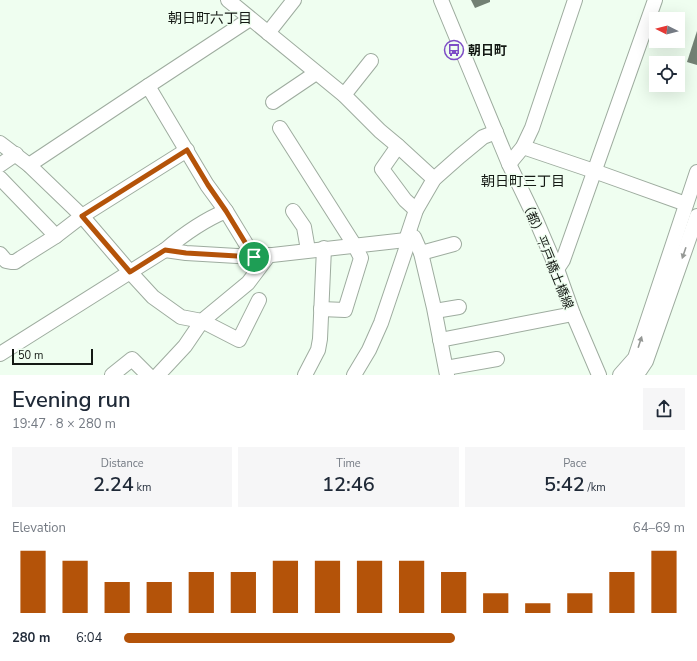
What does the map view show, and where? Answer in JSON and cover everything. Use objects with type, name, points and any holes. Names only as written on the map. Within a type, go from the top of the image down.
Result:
[{"type":"street","points":[[228,0],[344,96],[380,131],[434,179]]},
{"type":"street","points":[[268,32],[294,0]]},
{"type":"street","name":"（都）平戸橋土橋線","points":[[441,0],[509,164],[536,220],[557,269],[572,314],[600,375]]},
{"type":"street","points":[[509,164],[523,146],[532,128],[575,0]]},
{"type":"street","points":[[557,269],[563,260],[655,0]]},
{"type":"street","points":[[29,165],[250,19]]},
{"type":"street","points":[[344,96],[371,61]]},
{"type":"street","points":[[273,102],[316,73]]},
{"type":"street","points":[[148,86],[254,257]]},
{"type":"street","points":[[280,128],[355,246],[361,258],[345,310],[321,308]]},
{"type":"street","points":[[354,375],[369,350],[381,322],[407,246],[406,240],[416,210],[434,179],[454,160],[483,137],[496,132]]},
{"type":"street","points":[[0,143],[29,165],[82,216],[153,297],[181,317],[202,321],[239,340],[259,300]]},
{"type":"street","points":[[398,146],[382,169],[405,200],[416,210]]},
{"type":"street","points":[[523,146],[686,204]]},
{"type":"street","points":[[0,254],[6,261],[15,262],[56,236],[82,216],[187,150]]},
{"type":"street","points":[[0,165],[16,154]]},
{"type":"street","points":[[620,375],[635,358],[697,172]]},
{"type":"street","points":[[0,178],[56,236]]},
{"type":"street","points":[[0,354],[165,250],[213,216],[226,211]]},
{"type":"street","points":[[293,211],[304,227],[308,250]]},
{"type":"street","points":[[634,375],[640,370],[646,361],[697,216]]},
{"type":"street","points":[[165,250],[186,253],[254,257],[406,240],[414,237],[421,253],[435,311],[447,372],[497,359]]},
{"type":"street","points":[[421,253],[454,244]]},
{"type":"street","points":[[305,375],[318,350],[320,339],[324,248]]},
{"type":"street","points":[[158,375],[185,346],[202,321],[248,283],[269,255]]},
{"type":"street","points":[[435,311],[459,308]]},
{"type":"street","points":[[440,340],[572,314]]},
{"type":"street","points":[[112,375],[132,359],[148,375]]},
{"type":"building","points":[[471,0],[490,0],[490,2],[475,8]]},
{"type":"building","points":[[697,31],[697,65],[687,62]]},
{"type":"place","name":"朝日町","points":[[454,50]]},
{"type":"district","name":"朝日町六丁目","points":[[210,18]]},
{"type":"district","name":"朝日町三丁目","points":[[523,181]]},
{"type":"route","points":[[187,150],[254,257],[186,253],[165,250],[130,272],[82,216],[187,150]]}]
